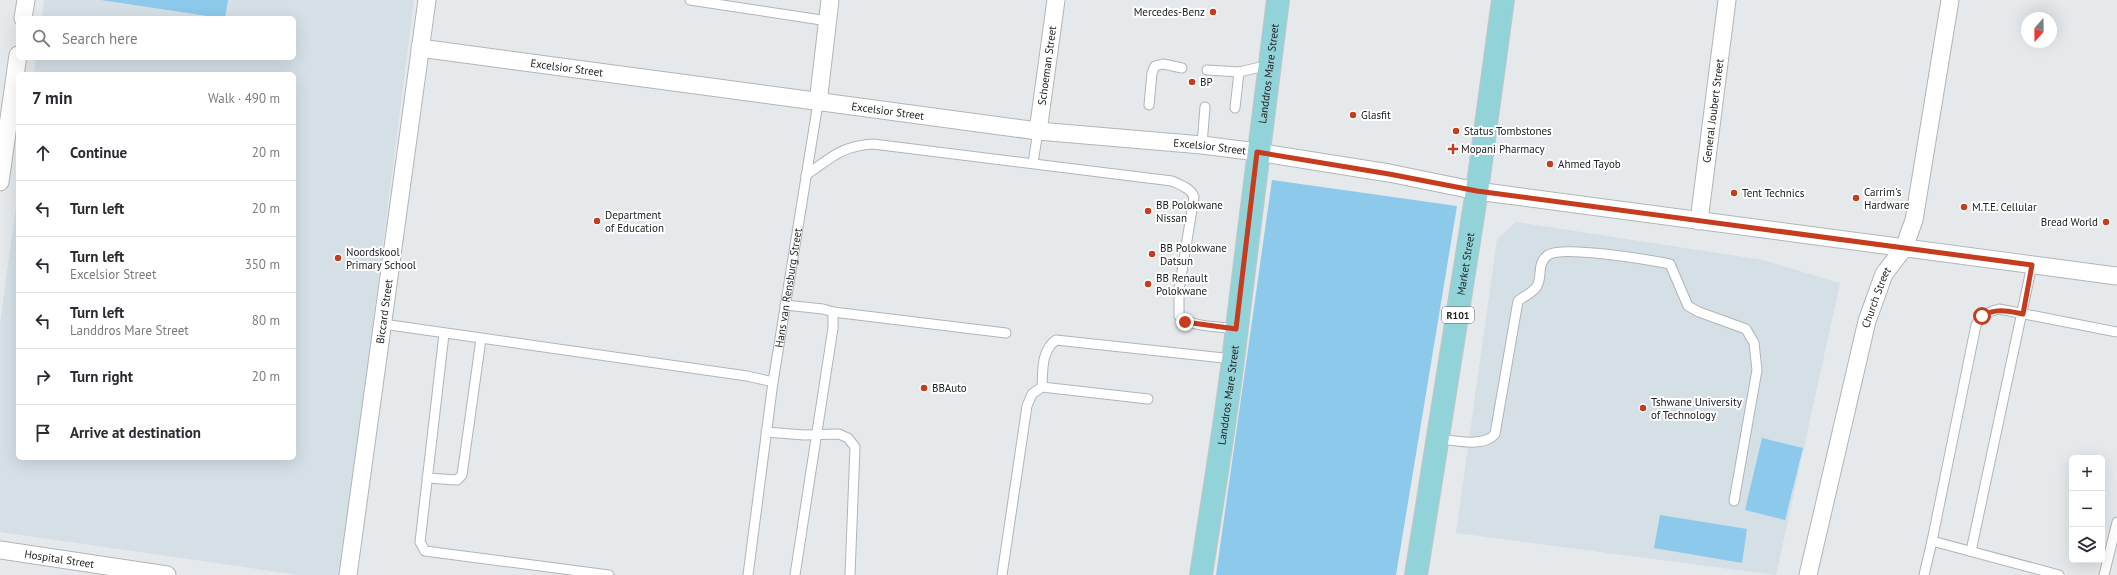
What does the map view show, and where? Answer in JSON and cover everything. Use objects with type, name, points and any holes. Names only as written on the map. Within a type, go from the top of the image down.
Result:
[{"type":"main road","name":"Landdros Mare Street","points":[[1201,575],[1233,359],[1257,152],[1278,0]]},
{"type":"main road","name":"Market Street","points":[[1416,575],[1477,191],[1503,0]]},
{"type":"street","points":[[23,16],[26,0]]},
{"type":"street","name":"Biccard Street","points":[[348,575],[427,0]]},
{"type":"street","name":"Hans van Rensburg Street","points":[[818,102],[830,0]]},
{"type":"street","name":"Schoeman Street","points":[[1038,130],[1056,0]]},
{"type":"street","name":"General Joubert Street","points":[[1699,221],[1728,0]]},
{"type":"street","name":"Church Street","points":[[1808,575],[1867,321],[1884,274],[1904,248],[1914,220],[1920,195],[1950,0]]},
{"type":"street","name":"Excelsior Street","points":[[420,48],[1038,130],[1202,145],[1257,152],[1389,174],[1477,191],[2117,276]]},
{"type":"street","points":[[0,182],[17,60]]},
{"type":"street","name":"Hospital Street","points":[[0,550],[167,575]]},
{"type":"lane","points":[[690,0],[828,21]]},
{"type":"lane","points":[[1149,105],[1152,73],[1155,66],[1163,64],[1182,68]]},
{"type":"lane","points":[[1207,70],[1240,72],[1269,65]]},
{"type":"lane","points":[[1235,108],[1240,72]]},
{"type":"lane","name":"Hans van Rensburg Street","points":[[748,575],[773,382],[818,102]]},
{"type":"lane","points":[[1202,145],[1205,107]]},
{"type":"lane","points":[[1032,163],[1038,130]]},
{"type":"lane","points":[[806,175],[844,149],[867,145],[1032,163],[1172,181],[1192,192],[1194,197],[1178,302],[1179,316],[1185,322],[1236,329]]},
{"type":"lane","points":[[1438,438],[1481,442],[1489,440],[1495,434],[1518,301],[1532,292],[1538,285],[1540,263],[1548,255],[1557,251],[1571,252],[1646,259],[1670,264],[1688,306],[1699,312],[1746,329],[1754,342],[1757,370],[1734,501]]},
{"type":"lane","points":[[1971,551],[2023,314],[2032,265]]},
{"type":"lane","points":[[785,305],[1006,333]]},
{"type":"lane","points":[[1924,575],[1976,325],[1982,316],[1989,312],[1999,310],[2117,332]]},
{"type":"lane","points":[[795,575],[832,328],[833,312]]},
{"type":"lane","points":[[383,324],[444,334],[747,376],[773,382]]},
{"type":"lane","points":[[444,334],[420,542],[425,551],[609,575]]},
{"type":"lane","points":[[427,478],[457,480],[462,475],[481,339]]},
{"type":"lane","points":[[1042,387],[1045,353],[1049,344],[1056,340],[1233,359]]},
{"type":"lane","points":[[1002,575],[1027,406],[1032,394],[1042,387],[1148,399]]},
{"type":"lane","points":[[766,432],[804,435],[839,434],[848,438],[855,447],[850,575]]},
{"type":"lane","points":[[2104,575],[2117,522]]},
{"type":"lane","points":[[1932,541],[2059,575]]},
{"type":"shaded area","name":"Noordskool Primary School","points":[[44,0],[414,0],[341,575],[299,575],[0,532],[0,323],[16,207],[16,460],[296,460],[296,72],[34,72],[36,60],[296,60],[296,16],[42,16]]},
{"type":"shaded area","points":[[101,0],[228,0],[225,16],[208,16]]},
{"type":"shaded area","points":[[1272,180],[1457,206],[1396,575],[1216,575]]},
{"type":"shaded area","name":"Tshwane University of Technology","points":[[1516,222],[1763,260],[1840,283],[1776,575],[1456,533],[1497,239]]},
{"type":"shaded area","points":[[1762,438],[1803,448],[1785,520],[1745,510]]},
{"type":"shaded area","points":[[1660,515],[1747,529],[1742,563],[1654,548]]},
{"type":"place","name":"Mercedes-Benz","points":[[1213,12]]},
{"type":"place","name":"BP","points":[[1192,82]]},
{"type":"place","name":"Glasfit","points":[[1353,115]]},
{"type":"place","name":"Status Tombstones","points":[[1456,131]]},
{"type":"place","name":"Mopani Pharmacy","points":[[1453,149]]},
{"type":"place","name":"Ahmed Tayob","points":[[1550,164]]},
{"type":"place","name":"Tent Technics","points":[[1734,193]]},
{"type":"place","name":"Carrim's Hardware","points":[[1856,198]]},
{"type":"place","name":"M.T.E. Cellular","points":[[1964,207]]},
{"type":"place","name":"BB Polokwane Nissan","points":[[1148,211]]},
{"type":"place","name":"Department of Education","points":[[597,221]]},
{"type":"place","name":"Bread World","points":[[2106,222]]},
{"type":"place","name":"BB Polokwane Datsun","points":[[1152,254]]},
{"type":"place","name":"Noordskool Primary School","points":[[338,258]]},
{"type":"place","name":"BB Renault Polokwane","points":[[1148,284]]},
{"type":"place","name":"BBAuto","points":[[924,388]]},
{"type":"place","name":"Tshwane University of Technology","points":[[1643,408]]},
{"type":"route","points":[[1185,322],[1236,329],[1257,152],[1389,174],[1477,191],[1864,244],[1932,251],[2032,265],[2023,314],[1999,310],[1989,312],[1982,316]]}]
